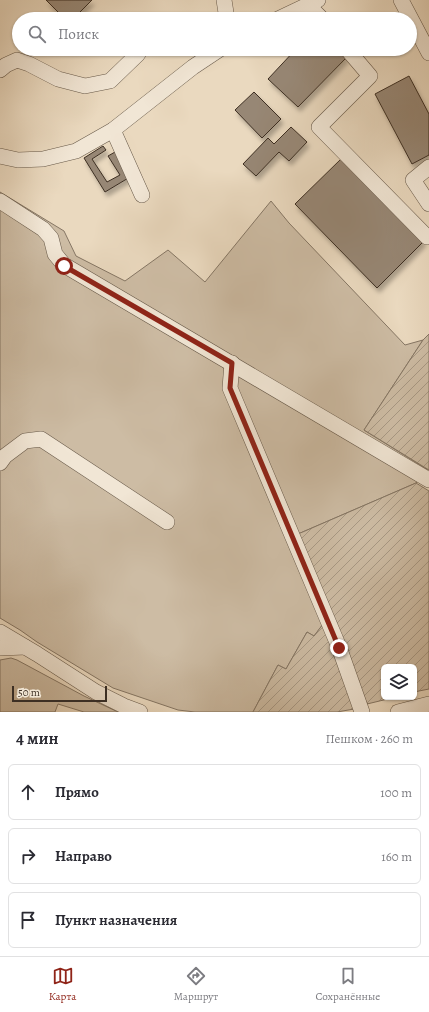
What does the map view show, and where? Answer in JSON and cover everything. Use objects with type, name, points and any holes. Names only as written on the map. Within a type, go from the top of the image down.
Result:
[{"type":"street","points":[[224,0],[226,12]]},
{"type":"street","points":[[401,0],[407,12]]},
{"type":"street","points":[[292,12],[313,2],[318,12]]},
{"type":"street","points":[[417,30],[429,53]]},
{"type":"street","points":[[0,70],[6,64],[17,60],[58,79],[84,86],[110,81],[136,56]]},
{"type":"street","points":[[0,156],[18,160],[43,159],[76,151],[113,130],[193,67],[210,56]]},
{"type":"street","points":[[353,56],[370,76],[319,127],[427,237]]},
{"type":"street","points":[[113,130],[142,195]]},
{"type":"street","points":[[429,167],[413,180],[429,204]]},
{"type":"street","points":[[0,201],[43,229],[51,238],[55,254],[64,266],[232,363],[429,480]]},
{"type":"street","points":[[232,363],[230,388],[339,648],[362,712]]},
{"type":"street","points":[[0,463],[6,456],[25,441],[41,439],[167,522]]},
{"type":"street","points":[[0,632],[96,692],[140,712]]},
{"type":"street","points":[[0,648],[26,647]]},
{"type":"street","points":[[398,712],[429,704]]},
{"type":"shaded area","points":[[0,192],[64,231],[76,256],[125,281],[168,250],[205,282],[271,201],[289,223],[405,345],[423,340],[364,430],[428,470],[416,483],[298,534],[331,614],[314,636],[307,632],[286,669],[278,665],[253,712],[195,712],[178,710],[113,688],[0,618]]},
{"type":"shaded area","points":[[429,334],[429,470],[364,430],[423,340]]},
{"type":"shaded area","points":[[416,483],[429,491],[429,689],[417,691],[417,664],[381,664],[381,700],[384,700],[367,704],[298,534]]},
{"type":"shaded area","points":[[323,624],[354,709],[337,712],[253,712],[278,665],[286,669],[307,632],[314,636]]},
{"type":"shaded area","points":[[11,658],[118,712],[84,712],[58,704],[55,712],[0,712],[0,660]]},
{"type":"building","points":[[46,0],[92,0],[80,12],[58,12]]},
{"type":"building","points":[[289,56],[347,57],[298,107],[268,79]]},
{"type":"building","points":[[409,76],[429,114],[429,155],[412,164],[375,94]]},
{"type":"building","points":[[254,92],[281,119],[262,138],[235,110]]},
{"type":"building","points":[[291,127],[307,142],[289,161],[279,152],[256,176],[243,164],[268,138],[274,144]]},
{"type":"building","points":[[103,146],[106,150],[92,159],[107,182],[120,175],[108,156],[115,152],[130,177],[105,192],[84,158]]},
{"type":"building","points":[[342,158],[424,241],[377,288],[295,204]]},
{"type":"route","points":[[64,266],[232,363],[230,388],[339,648]]}]
